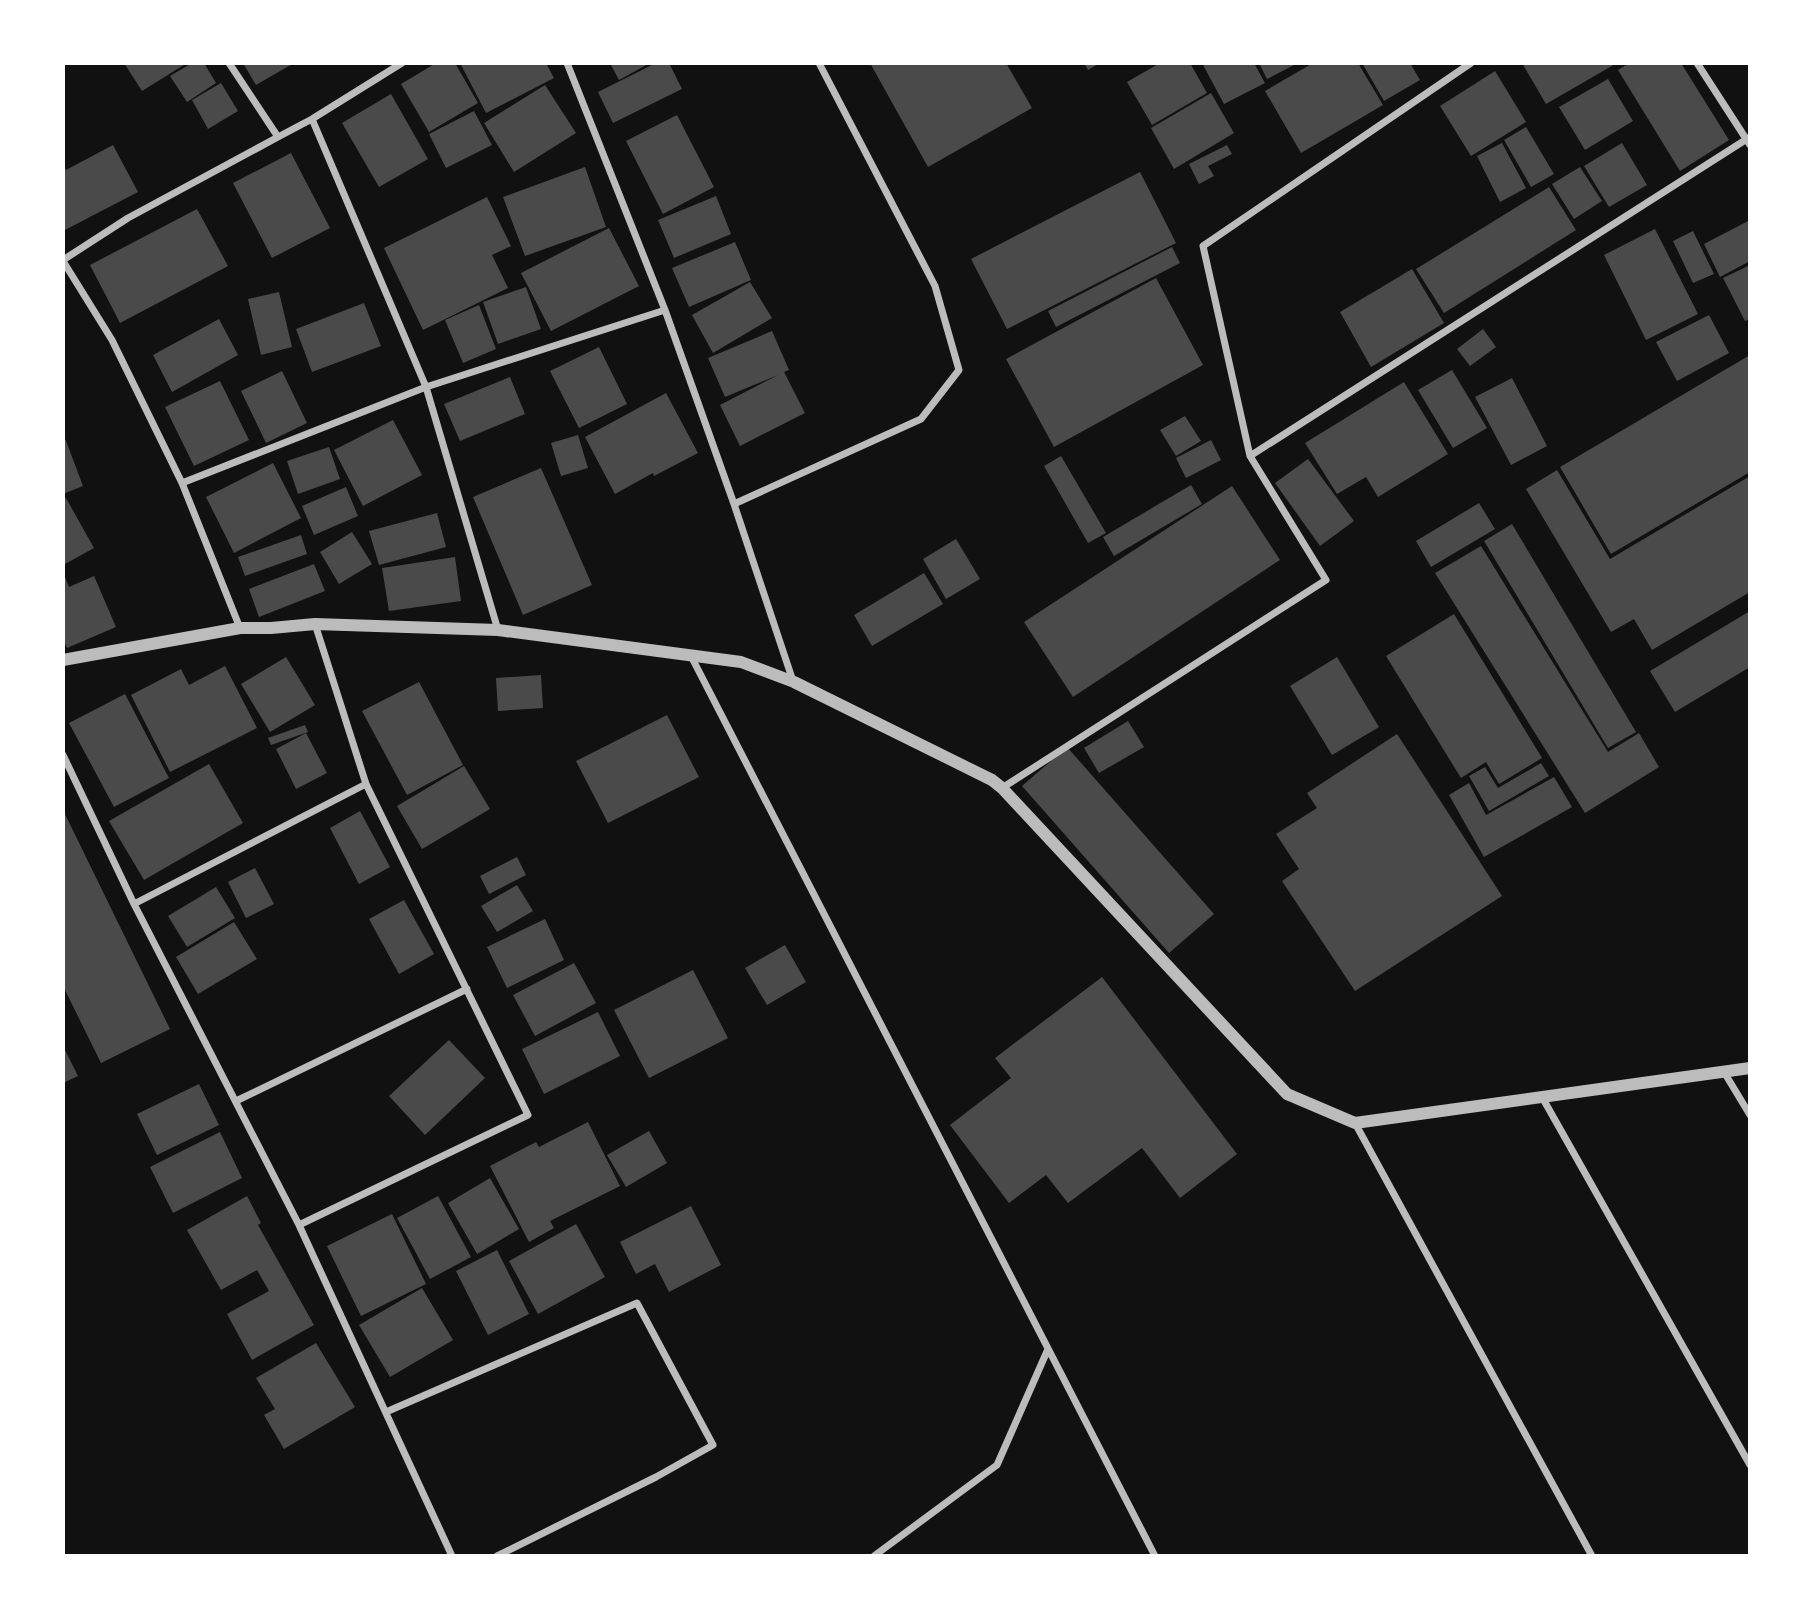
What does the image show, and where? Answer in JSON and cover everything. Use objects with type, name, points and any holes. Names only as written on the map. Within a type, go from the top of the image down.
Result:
[{"type":"street","points":[[229,63],[278,137]]},
{"type":"street","points":[[240,628],[182,483],[112,340],[63,261],[128,218],[312,119],[401,63]]},
{"type":"street","points":[[567,63],[665,310],[794,682]]},
{"type":"street","points":[[734,504],[921,419],[959,370],[935,286],[819,63]]},
{"type":"street","points":[[1002,788],[1326,580],[1251,456],[1203,246],[1471,63]]},
{"type":"street","points":[[1251,456],[1749,141],[1697,63]]},
{"type":"street","points":[[312,119],[426,387],[498,630]]},
{"type":"street","points":[[182,483],[426,387],[665,310]]},
{"type":"street","points":[[299,1225],[528,1115],[366,784],[316,624]]},
{"type":"street","points":[[63,660],[240,628],[316,624],[498,630],[741,662],[794,682],[992,780],[1287,1094],[1355,1123],[1750,1068]]},
{"type":"street","points":[[691,655],[1154,1556]]},
{"type":"street","points":[[63,755],[134,904],[299,1225],[452,1556]]},
{"type":"street","points":[[134,904],[366,784]]},
{"type":"street","points":[[236,1101],[467,989]]},
{"type":"street","points":[[1723,1071],[1750,1115]]},
{"type":"street","points":[[1542,1097],[1750,1465]]},
{"type":"street","points":[[1355,1123],[1592,1556]]},
{"type":"street","points":[[386,1412],[637,1303],[713,1445],[656,1477],[497,1556]]},
{"type":"street","points":[[874,1556],[997,1465],[1048,1349]]},
{"type":"building","points":[[124,63],[187,63],[142,91]]},
{"type":"building","points":[[192,63],[204,63],[216,83],[187,102],[170,76]]},
{"type":"building","points":[[243,63],[294,63],[256,85]]},
{"type":"building","points":[[436,63],[455,63],[478,103],[429,132],[401,84]]},
{"type":"building","points":[[460,63],[546,63],[554,78],[486,113]]},
{"type":"building","points":[[610,63],[650,63],[619,80]]},
{"type":"building","points":[[656,63],[669,63],[682,89],[613,123],[598,92]]},
{"type":"building","points":[[870,63],[1006,63],[1032,108],[928,167]]},
{"type":"building","points":[[1084,63],[1100,63],[1088,70]]},
{"type":"building","points":[[1160,63],[1190,63],[1207,93],[1152,125],[1127,82]]},
{"type":"building","points":[[1202,63],[1254,63],[1265,83],[1224,104]]},
{"type":"building","points":[[1259,63],[1293,63],[1294,65],[1267,79]]},
{"type":"building","points":[[1313,63],[1358,63],[1383,105],[1301,153],[1265,91]]},
{"type":"building","points":[[1362,63],[1410,63],[1420,80],[1384,101]]},
{"type":"building","points":[[1522,63],[1617,63],[1546,104]]},
{"type":"building","points":[[1629,63],[1681,63],[1729,140],[1680,171],[1618,70]]},
{"type":"building","points":[[1495,71],[1526,122],[1471,156],[1440,106]]},
{"type":"building","points":[[1608,79],[1633,121],[1585,150],[1559,107]]},
{"type":"building","points":[[221,83],[238,111],[208,129],[192,100]]},
{"type":"building","points":[[545,85],[576,133],[514,172],[484,123]]},
{"type":"building","points":[[1211,93],[1234,133],[1174,169],[1151,128]]},
{"type":"building","points":[[391,94],[428,159],[379,187],[342,123]]},
{"type":"building","points":[[474,111],[492,145],[446,168],[429,134]]},
{"type":"building","points":[[677,115],[714,187],[663,214],[626,141]]},
{"type":"building","points":[[1526,127],[1554,174],[1531,187],[1504,140]]},
{"type":"building","points":[[1502,143],[1526,188],[1500,202],[1477,156]]},
{"type":"building","points":[[1622,143],[1647,185],[1609,207],[1584,166]]},
{"type":"building","points":[[113,145],[138,192],[63,231],[63,164],[66,170]]},
{"type":"building","points":[[1227,145],[1232,154],[1208,166],[1214,176],[1199,184],[1189,164]]},
{"type":"building","points":[[291,153],[330,228],[272,258],[233,183]]},
{"type":"building","points":[[585,167],[606,227],[525,256],[503,197]]},
{"type":"building","points":[[1580,167],[1602,201],[1574,219],[1552,184]]},
{"type":"building","points":[[1140,172],[1176,243],[1007,329],[971,259]]},
{"type":"building","points":[[1549,187],[1576,230],[1444,313],[1416,269]]},
{"type":"building","points":[[716,196],[731,234],[674,258],[658,220]]},
{"type":"building","points":[[487,197],[511,246],[492,255],[508,288],[423,330],[384,248]]},
{"type":"building","points":[[197,209],[228,266],[120,323],[90,265]]},
{"type":"building","points":[[1750,220],[1750,261],[1720,277],[1704,244]]},
{"type":"building","points":[[609,228],[639,286],[551,331],[521,273]]},
{"type":"building","points":[[1655,229],[1698,314],[1646,340],[1604,255]]},
{"type":"building","points":[[1693,231],[1714,274],[1693,283],[1673,241]]},
{"type":"building","points":[[735,242],[751,280],[689,307],[672,268]]},
{"type":"building","points":[[1172,247],[1180,263],[1056,327],[1048,311]]},
{"type":"building","points":[[1750,265],[1750,319],[1745,321],[1723,278]]},
{"type":"building","points":[[1412,269],[1444,323],[1371,367],[1340,312]]},
{"type":"building","points":[[1156,278],[1203,365],[1054,447],[1006,359]]},
{"type":"building","points":[[750,282],[772,318],[713,353],[692,315]]},
{"type":"building","points":[[526,287],[541,329],[498,344],[483,302]]},
{"type":"building","points":[[279,292],[292,347],[261,355],[248,299]]},
{"type":"building","points":[[364,303],[381,346],[312,372],[296,329]]},
{"type":"building","points":[[479,305],[496,349],[463,363],[445,320]]},
{"type":"building","points":[[1709,315],[1729,353],[1677,381],[1656,342]]},
{"type":"building","points":[[219,319],[238,355],[172,392],[153,355]]},
{"type":"building","points":[[1483,329],[1496,347],[1470,366],[1457,349]]},
{"type":"building","points":[[772,331],[789,370],[784,372],[805,413],[740,446],[720,405],[778,375],[725,397],[708,358]]},
{"type":"building","points":[[599,347],[627,404],[579,428],[550,371]]},
{"type":"building","points":[[1750,355],[1750,472],[1611,554],[1560,467]]},
{"type":"building","points":[[1452,370],[1487,428],[1453,448],[1418,390]]},
{"type":"building","points":[[282,371],[307,423],[266,443],[241,391]]},
{"type":"building","points":[[510,377],[525,414],[460,441],[444,404]]},
{"type":"building","points":[[1512,378],[1547,446],[1511,465],[1475,397]]},
{"type":"building","points":[[220,381],[249,440],[194,466],[165,407]]},
{"type":"building","points":[[1404,382],[1448,454],[1378,497],[1366,477],[1337,494],[1305,443]]},
{"type":"building","points":[[666,393],[698,453],[615,494],[585,437]]},
{"type":"building","points":[[1185,416],[1201,441],[1176,456],[1160,430]]},
{"type":"building","points":[[393,420],[422,475],[363,506],[334,450]]},
{"type":"building","points":[[63,433],[83,486],[63,494]]},
{"type":"building","points":[[578,435],[588,468],[561,476],[551,443]]},
{"type":"building","points":[[1211,440],[1221,460],[1186,478],[1176,458]]},
{"type":"building","points":[[329,447],[340,479],[298,494],[287,461]]},
{"type":"building","points":[[1061,456],[1106,533],[1088,543],[1044,466]]},
{"type":"building","points":[[1308,459],[1354,521],[1320,546],[1275,483]]},
{"type":"building","points":[[273,463],[301,518],[234,553],[206,497]]},
{"type":"building","points":[[541,468],[592,585],[523,615],[473,497]]},
{"type":"building","points":[[1557,470],[1610,559],[1750,476],[1750,592],[1652,650],[1634,619],[1611,632],[1526,489]]},
{"type":"building","points":[[1191,485],[1202,504],[1114,556],[1103,537]]},
{"type":"building","points":[[1232,486],[1280,560],[1073,697],[1024,622]]},
{"type":"building","points":[[346,487],[358,516],[314,535],[302,506]]},
{"type":"building","points":[[66,498],[94,548],[65,564],[63,500]]},
{"type":"building","points":[[1479,503],[1495,529],[1431,567],[1416,541]]},
{"type":"building","points":[[437,513],[446,547],[379,565],[369,531]]},
{"type":"building","points":[[1512,524],[1636,732],[1608,748],[1484,541]]},
{"type":"building","points":[[352,532],[372,564],[339,584],[320,552]]},
{"type":"building","points":[[301,535],[307,554],[245,576],[238,557]]},
{"type":"building","points":[[956,539],[980,579],[946,599],[923,559]]},
{"type":"building","points":[[1481,546],[1608,752],[1639,733],[1659,767],[1585,813],[1435,573]]},
{"type":"building","points":[[455,557],[461,601],[389,611],[382,568]]},
{"type":"building","points":[[314,564],[325,591],[259,617],[249,589]]},
{"type":"building","points":[[63,572],[69,587],[94,576],[116,627],[67,648],[63,639]]},
{"type":"building","points":[[924,573],[943,604],[872,646],[854,615]]},
{"type":"building","points":[[1750,611],[1750,667],[1675,712],[1650,671]]},
{"type":"building","points":[[1454,614],[1542,758],[1499,784],[1486,762],[1461,778],[1386,656]]},
{"type":"building","points":[[286,657],[315,705],[270,732],[241,684]]},
{"type":"building","points":[[1337,657],[1379,727],[1332,755],[1290,686]]},
{"type":"building","points":[[225,666],[257,728],[170,772],[131,695],[181,669],[189,685]]},
{"type":"building","points":[[541,675],[543,708],[498,711],[496,678]]},
{"type":"building","points":[[419,682],[463,765],[407,795],[362,711]]},
{"type":"building","points":[[125,694],[169,778],[114,807],[69,723]]},
{"type":"building","points":[[667,715],[699,777],[608,823],[576,761]]},
{"type":"building","points":[[1128,721],[1144,747],[1099,773],[1084,748]]},
{"type":"building","points":[[305,725],[308,732],[271,745],[268,738]]},
{"type":"building","points":[[306,733],[327,773],[296,789],[276,749]]},
{"type":"building","points":[[1397,734],[1502,896],[1355,991],[1282,881],[1299,869],[1276,834],[1317,808],[1307,793]]},
{"type":"building","points":[[1067,747],[1214,914],[1169,953],[1022,786]]},
{"type":"building","points":[[1541,763],[1549,776],[1489,811],[1469,776],[1485,767],[1498,788]]},
{"type":"building","points":[[209,764],[243,823],[144,880],[109,821]]},
{"type":"building","points":[[464,766],[490,809],[422,849],[397,806]]},
{"type":"building","points":[[1554,777],[1572,807],[1484,857],[1449,795],[1469,783],[1486,815]]},
{"type":"building","points":[[63,810],[170,1029],[101,1063],[63,986]]},
{"type":"building","points":[[360,811],[390,867],[359,884],[330,828]]},
{"type":"building","points":[[517,857],[526,875],[489,894],[480,876]]},
{"type":"building","points":[[255,868],[274,904],[246,918],[228,882]]},
{"type":"building","points":[[517,885],[533,911],[497,932],[481,906]]},
{"type":"building","points":[[216,887],[235,918],[187,947],[168,916]]},
{"type":"building","points":[[404,900],[434,954],[399,974],[369,919]]},
{"type":"building","points":[[545,919],[564,960],[507,988],[487,947]]},
{"type":"building","points":[[234,922],[257,959],[198,994],[176,957]]},
{"type":"building","points":[[785,945],[806,982],[767,1005],[745,968]]},
{"type":"building","points":[[574,963],[596,1003],[535,1036],[513,995]]},
{"type":"building","points":[[693,970],[728,1038],[649,1078],[614,1010]]},
{"type":"building","points":[[1102,977],[1237,1154],[1180,1198],[1142,1148],[1068,1203],[1046,1175],[1009,1203],[950,1125],[1011,1078],[995,1058]]},
{"type":"building","points":[[598,1012],[620,1056],[544,1094],[522,1049]]},
{"type":"building","points":[[449,1040],[485,1078],[425,1135],[389,1096]]},
{"type":"building","points":[[63,1046],[78,1076],[63,1083]]},
{"type":"building","points":[[199,1084],[219,1125],[157,1155],[137,1114]]},
{"type":"building","points":[[588,1122],[620,1186],[550,1221],[554,1228],[529,1242],[490,1166],[536,1142],[539,1147]]},
{"type":"building","points":[[649,1131],[667,1163],[626,1187],[607,1155]]},
{"type":"building","points":[[220,1132],[242,1178],[173,1213],[150,1167]]},
{"type":"building","points":[[490,1178],[519,1229],[477,1254],[448,1203]]},
{"type":"building","points":[[247,1196],[261,1223],[258,1225],[314,1325],[252,1360],[227,1314],[269,1291],[257,1270],[221,1290],[187,1230]]},
{"type":"building","points":[[438,1196],[471,1257],[430,1279],[397,1218]]},
{"type":"building","points":[[691,1206],[721,1265],[669,1292],[655,1264],[636,1274],[620,1242]]},
{"type":"building","points":[[392,1214],[426,1284],[361,1316],[327,1246]]},
{"type":"building","points":[[576,1224],[605,1277],[538,1314],[509,1261]]},
{"type":"building","points":[[497,1250],[529,1314],[488,1335],[456,1271]]},
{"type":"building","points":[[422,1288],[453,1340],[390,1377],[359,1325]]},
{"type":"building","points":[[316,1343],[355,1407],[284,1449],[264,1415],[275,1409],[256,1378]]}]
